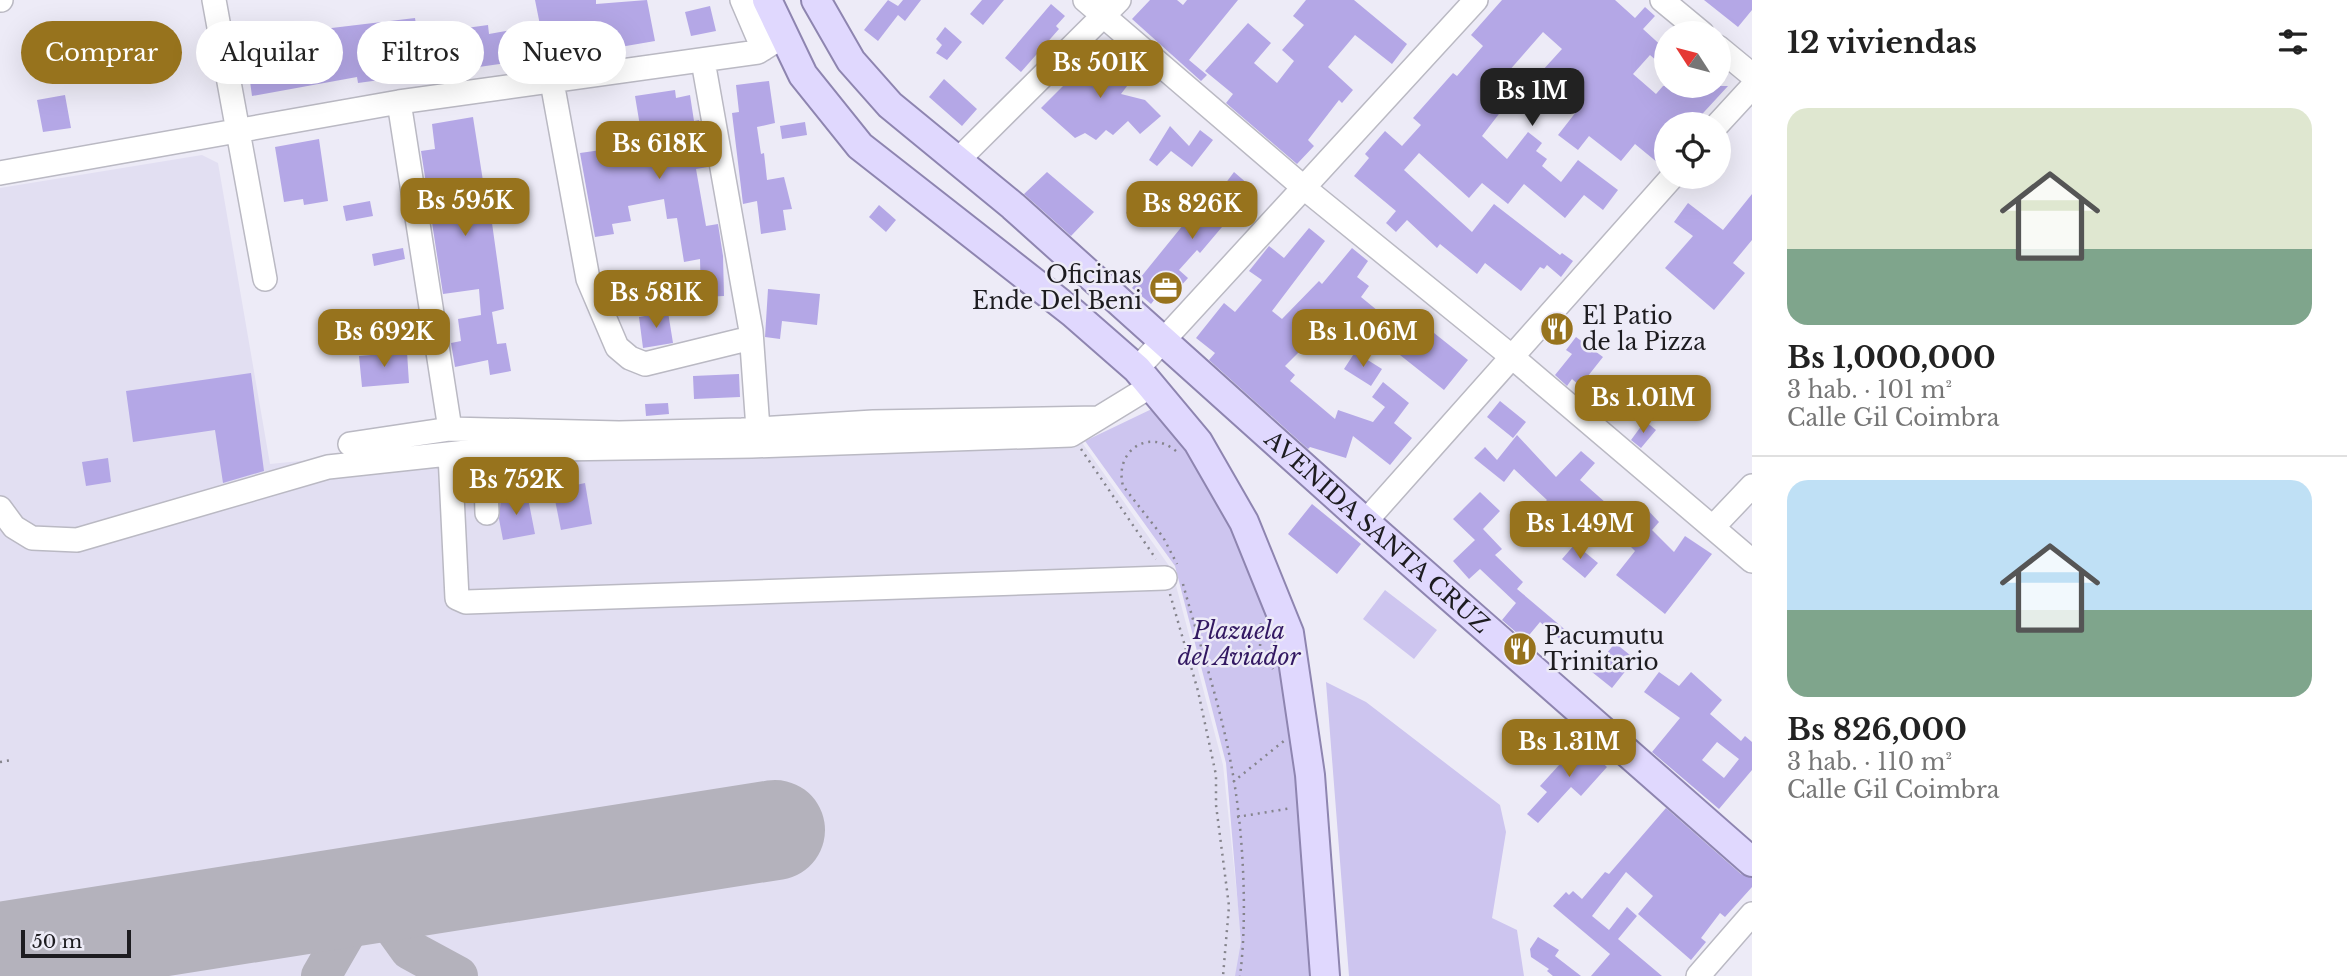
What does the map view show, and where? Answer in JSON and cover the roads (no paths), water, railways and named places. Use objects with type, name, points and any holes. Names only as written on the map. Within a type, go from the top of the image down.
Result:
[{"type":"main road","points":[[767,0],[773,43],[803,75],[860,146],[1073,313],[1144,377],[1198,442],[1244,522],[1269,578],[1289,633],[1305,732],[1325,976]]},
{"type":"main road","name":"AVENIDA SANTA CRUZ","points":[[816,0],[851,61],[898,112],[959,159],[1164,339],[1365,522],[1752,862]]},
{"type":"street","points":[[215,0],[265,279]]},
{"type":"street","points":[[626,72],[704,61],[773,43],[742,0]]},
{"type":"street","points":[[1085,0],[1111,8],[1303,187],[1510,356],[1752,561]]},
{"type":"street","points":[[0,508],[14,527],[32,538],[77,540],[328,467],[485,450],[706,448],[1040,434],[1071,435],[1099,418],[1144,377],[1164,339],[1476,0]]},
{"type":"street","points":[[1662,0],[1687,21]]},
{"type":"street","points":[[959,159],[1111,8]]},
{"type":"street","points":[[1731,58],[1752,75]]},
{"type":"street","points":[[704,61],[751,338],[758,429]]},
{"type":"street","points":[[0,173],[398,103],[537,84]]},
{"type":"street","points":[[552,84],[589,279],[617,347],[629,358],[645,364],[751,338]]},
{"type":"street","points":[[1729,112],[1752,87]]},
{"type":"street","points":[[398,103],[450,429]]},
{"type":"street","points":[[1365,522],[1661,189]]},
{"type":"street","points":[[350,444],[450,429],[620,433],[873,422],[1099,418]]},
{"type":"street","points":[[485,450],[487,513]]},
{"type":"street","points":[[450,454],[457,598],[461,601],[1176,576]]},
{"type":"street","points":[[1713,527],[1752,486]]},
{"type":"street","points":[[1698,976],[1752,914]]},
{"type":"place","name":"Oficinas Ende Del Beni","points":[[1166,288]]},
{"type":"place","name":"El Patio de la Pizza","points":[[1557,329]]},
{"type":"place","name":"Pacumutu Trinitario","points":[[1520,649]]},
{"type":"park label","name":"Plazuela del Aviador","points":[[1239,644]]}]
